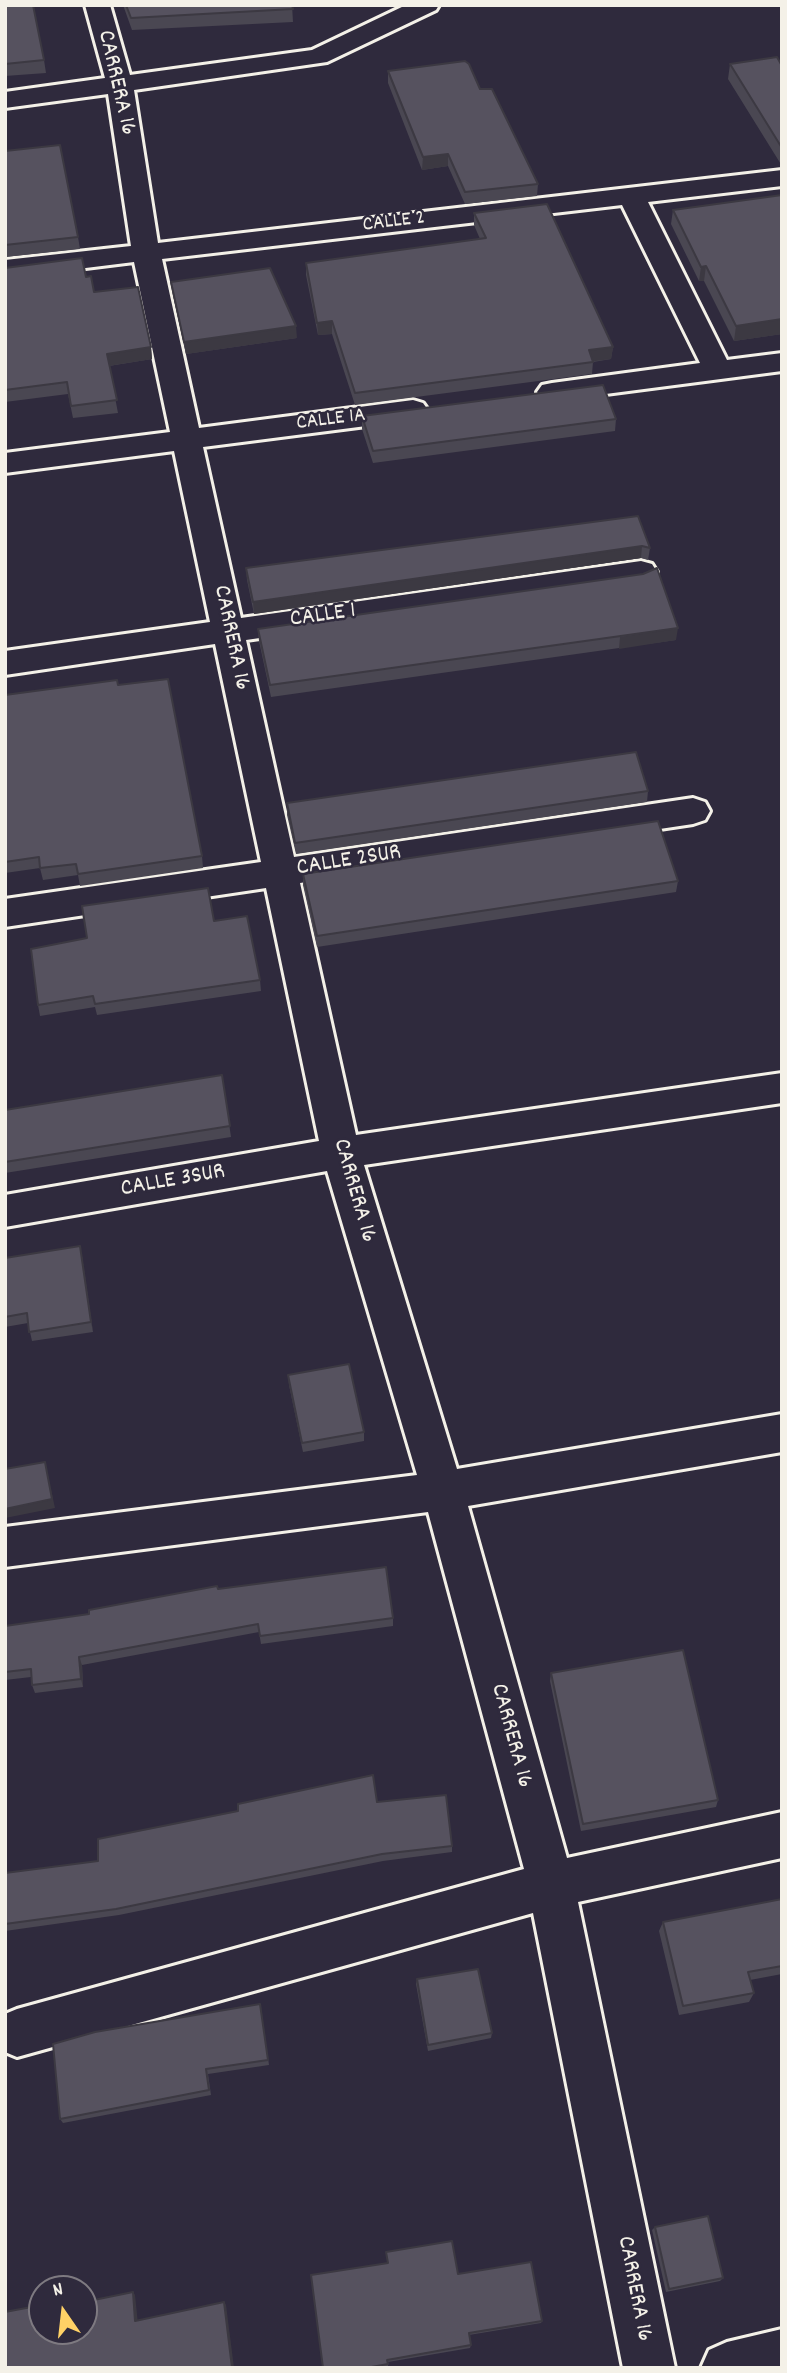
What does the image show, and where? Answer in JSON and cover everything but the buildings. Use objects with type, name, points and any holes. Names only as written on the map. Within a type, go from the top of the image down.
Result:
[{"type":"street","name":"CARRERA 16","points":[[97,5],[120,86],[146,252],[341,1153],[443,1491],[551,1885],[649,2368]]},
{"type":"street","points":[[5,100],[318,57],[427,5]]},
{"type":"street","name":"CALLE 2","points":[[5,269],[782,178]]},
{"type":"street","points":[[631,196],[718,370]]},
{"type":"street","points":[[527,395],[782,362]]},
{"type":"street","name":"CALLE 1A","points":[[5,463],[446,406]]},
{"type":"street","name":"CALLE 1","points":[[5,663],[641,572]]},
{"type":"street","name":"CALLE 2SUR","points":[[5,913],[693,811]]},
{"type":"street","name":"CALLE 3SUR","points":[[5,1211],[341,1153],[782,1088]]},
{"type":"street","points":[[5,1547],[443,1491],[782,1433]]},
{"type":"street","points":[[17,2033],[551,1885],[782,1835]]},
{"type":"street","points":[[727,2368],[782,2355]]}]
